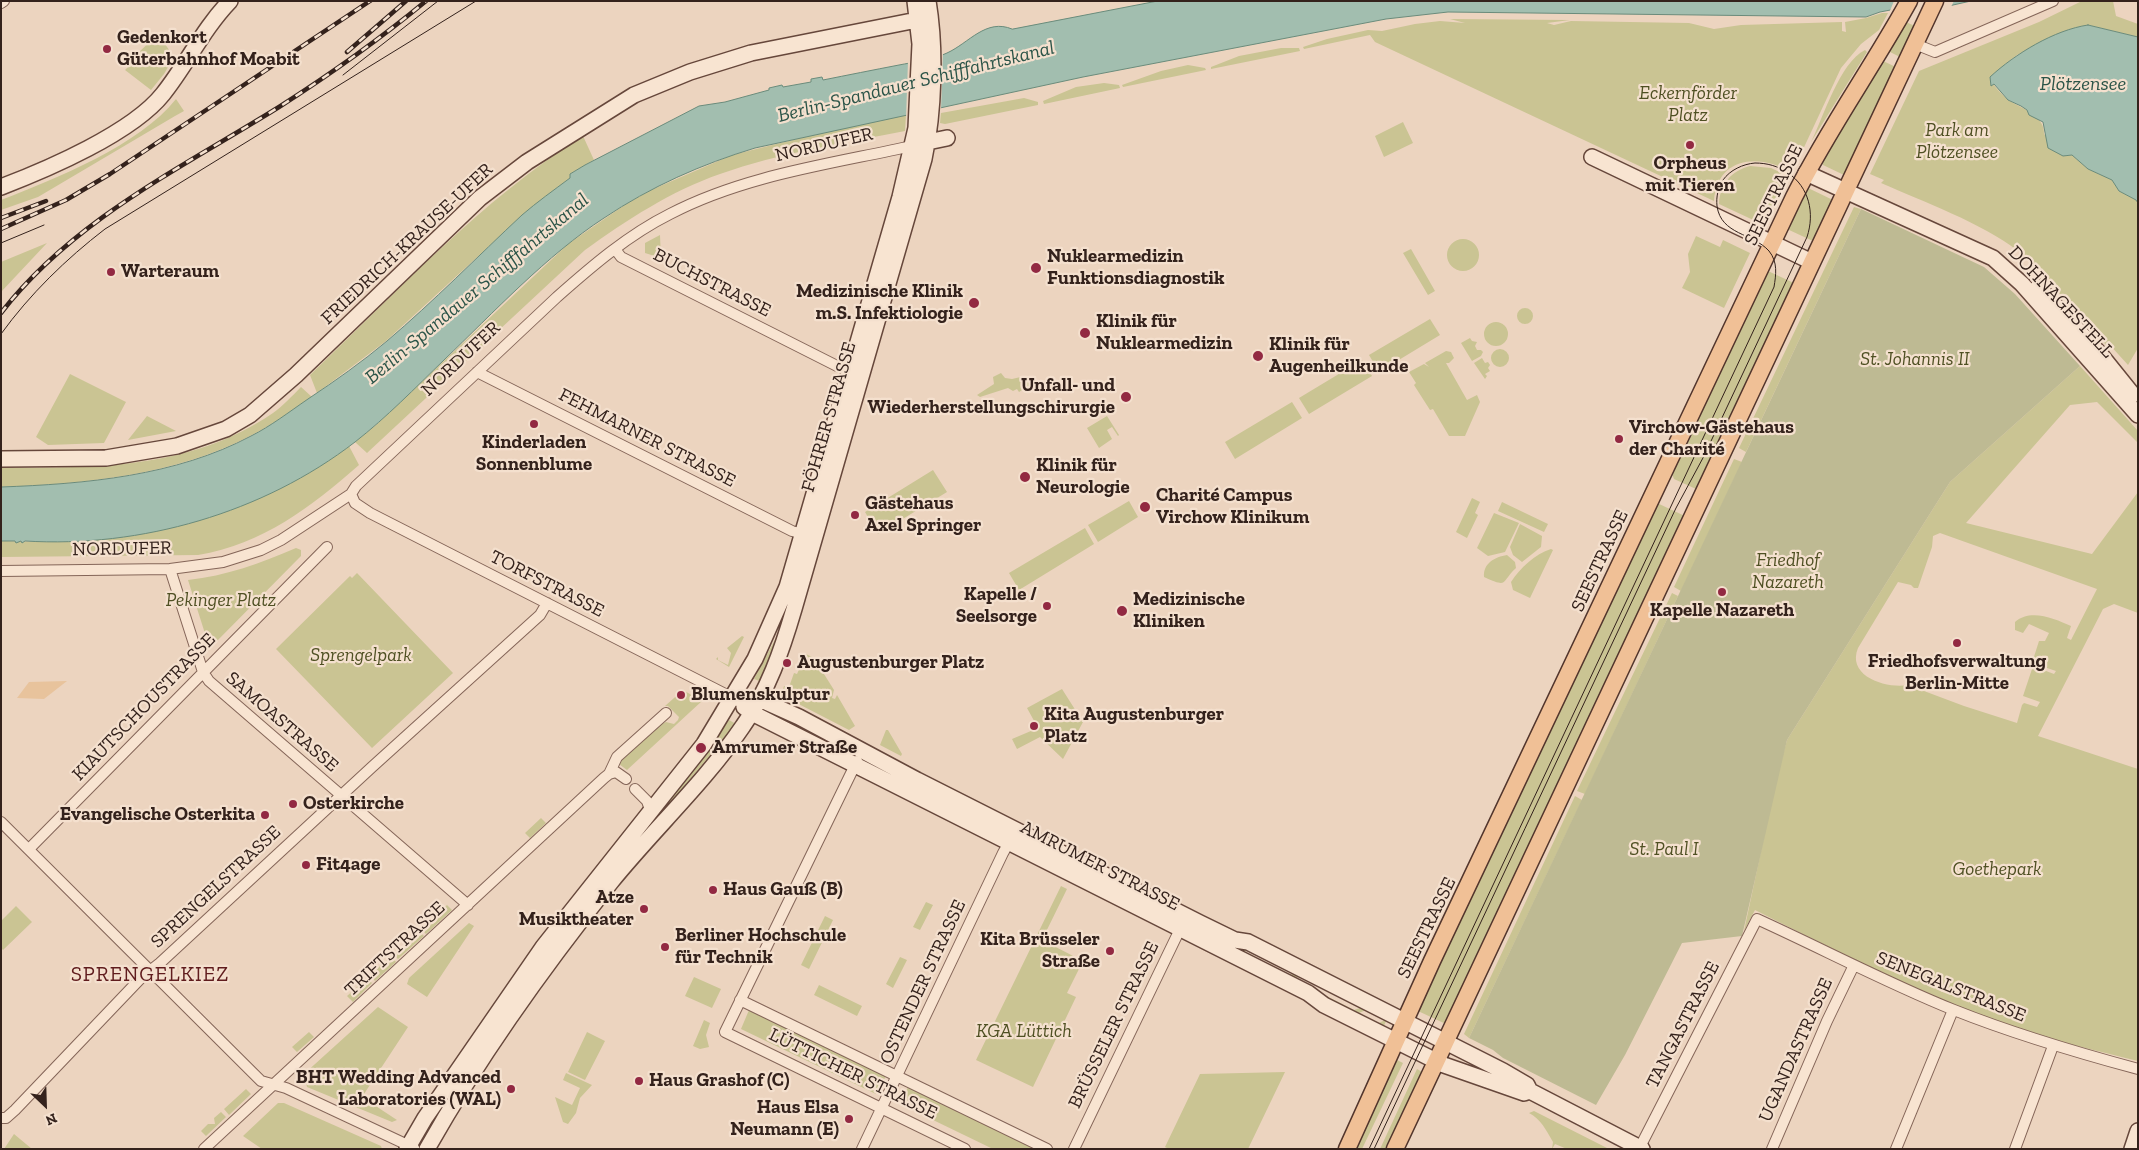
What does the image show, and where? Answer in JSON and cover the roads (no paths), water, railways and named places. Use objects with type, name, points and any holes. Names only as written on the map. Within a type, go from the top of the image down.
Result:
[{"type":"main road","points":[[1,187],[86,149],[118,130],[152,106],[170,85],[212,21],[230,1]]},
{"type":"main road","points":[[914,1],[924,18]]},
{"type":"main road","points":[[923,128],[926,43],[924,18],[928,1]]},
{"type":"main road","name":"SEESTRASSE","points":[[1347,1149],[1405,1022],[1808,169],[1908,1]]},
{"type":"main road","points":[[1395,1149],[1935,1]]},
{"type":"main road","name":"FRIEDRICH-KRAUSE-UFER","points":[[1,459],[106,458],[177,446],[226,429],[250,415],[296,375],[480,198],[527,162],[594,119],[634,96],[706,66],[767,50],[924,18]]},
{"type":"main road","name":"FÖHRER STRASSE","points":[[549,951],[724,752],[760,699],[785,641],[915,197],[928,142],[923,128]]},
{"type":"main road","name":"FÖHRER STRASSE","points":[[549,951],[650,810],[698,753],[755,659],[787,587],[900,197],[912,146],[923,128]]},
{"type":"main road","name":"NORDUFER","points":[[912,146],[947,138]]},
{"type":"main road","points":[[1592,157],[1812,262]]},
{"type":"main road","name":"DOHNAGESTELL","points":[[1808,169],[1982,242],[2012,262],[2064,314],[2138,400]]},
{"type":"main road","name":"DOHNAGESTELL","points":[[1848,186],[1993,258],[2022,284],[2138,415]]},
{"type":"main road","name":"AMRUMER STRASSE","points":[[733,698],[760,699],[805,720],[1013,836],[1183,922],[1308,993],[1324,1005],[1397,1042],[1437,1061],[1486,1070]]},
{"type":"main road","name":"AMRUMER STRASSE","points":[[733,698],[752,713],[855,766],[1013,836]]},
{"type":"main road","name":"AMRUMER STRASSE","points":[[1183,922],[1235,940],[1248,942],[1446,1042],[1486,1070]]},
{"type":"main road","points":[[410,1148],[425,1118],[481,1035],[549,951]]},
{"type":"main road","points":[[427,1149],[549,951]]},
{"type":"main road","points":[[1486,1070],[1527,1084],[1530,1091],[1635,1147]]},
{"type":"main road","points":[[2132,1149],[2138,1131]]},
{"type":"street","points":[[1915,44],[1935,52],[2053,1]]},
{"type":"street","name":"NORDUFER","points":[[1,571],[170,569],[223,562],[261,550],[293,533],[351,494],[356,486],[571,284],[615,249],[670,214],[755,180],[912,146]]},
{"type":"street","name":"BUCHSTRASSE","points":[[615,249],[621,257],[837,366],[850,370]]},
{"type":"street","name":"FEHMARNER STRASSE","points":[[477,372],[792,531],[802,534]]},
{"type":"street","name":"TORFSTRASSE","points":[[351,494],[353,501],[370,513],[733,698]]},
{"type":"street","name":"KIAUTSCHOUSTRASSE","points":[[29,849],[327,547]]},
{"type":"street","name":"SAMOASTRASSE","points":[[170,569],[203,672],[214,686],[468,905]]},
{"type":"street","name":"SPRENGELSTRASSE","points":[[1,1118],[10,1115],[69,1055],[82,1038],[150,971],[540,615],[547,603]]},
{"type":"street","name":"TRIFTSTRASSE","points":[[204,1149],[609,774],[617,757],[666,713]]},
{"type":"street","points":[[740,1000],[863,751]]},
{"type":"street","points":[[609,774],[616,772],[626,779]]},
{"type":"street","points":[[636,790],[647,801],[650,810]]},
{"type":"street","points":[[1,822],[261,1081],[275,1084],[352,1118],[410,1148]]},
{"type":"street","name":"OSTENDER STRASSE","points":[[862,1149],[1013,836]]},
{"type":"street","name":"SENEGALSTRASSE","points":[[1758,919],[1953,1010],[2053,1046],[2138,1069]]},
{"type":"street","name":"TANGASTRASSE","points":[[1635,1147],[1758,919]]},
{"type":"street","name":"BRÜSSELER STRASSE","points":[[1074,1149],[1183,922]]},
{"type":"street","name":"UGANDASTRASSE","points":[[1772,1149],[1827,1021],[1854,965]]},
{"type":"street","name":"LÜTTICHER STRASSE","points":[[965,1149],[726,1032],[740,1000],[1047,1149]]},
{"type":"street","points":[[1896,1149],[1953,1010]]},
{"type":"street","points":[[2015,1149],[2053,1046]]},
{"type":"water","name":"Berlin-Spandauer Schifffahrtskanal","points":[[1158,1],[1971,1],[1944,7],[1927,3],[1880,12],[1866,17],[1448,12],[1386,19],[1083,77],[755,148],[716,161],[658,186],[604,218],[583,233],[521,285],[401,402],[367,432],[319,467],[281,488],[241,506],[199,521],[156,531],[113,538],[69,542],[25,541],[22,543],[21,541],[16,543],[15,541],[1,541],[1,487],[97,480],[161,469],[222,450],[258,432],[280,419],[387,341],[439,295],[522,215],[570,178],[570,174],[699,106],[725,102],[782,85],[783,87],[811,82],[811,79],[822,77],[823,80],[929,59],[947,53],[978,33],[994,27],[1003,26],[1012,29]]},
{"type":"water","name":"Plötzensee","points":[[2088,25],[2138,37],[2138,203],[2119,191],[2112,180],[2088,169],[2072,155],[2063,156],[2048,148],[2043,122],[2029,115],[2027,110],[2021,106],[2008,100],[1994,84],[1991,86],[1990,77],[2023,52],[2062,32]]},
{"type":"tram line","points":[[343,75],[438,1]]},
{"type":"tram line","points":[[1,334],[49,278],[76,252],[105,229],[476,1]]},
{"type":"tram line","points":[[1369,1149],[1774,287],[1775,264],[1769,251],[1755,240],[1738,233],[1725,223],[1720,216],[1717,206],[1720,186],[1729,173],[1741,166],[1755,163],[1776,167],[1795,179],[1805,193],[1810,210],[1807,237],[1704,456],[1676,508],[1374,1149]]},
{"type":"tram line","points":[[1,243],[44,225]]},
{"type":"railway","points":[[1,229],[66,200],[110,174],[370,1]]},
{"type":"railway","points":[[347,52],[406,1]]},
{"type":"railway","points":[[1,313],[30,280],[61,250],[95,223],[167,174],[317,82],[372,43],[426,1]]},
{"type":"railway","points":[[1,218],[46,201]]},
{"type":"place","name":"Gedenkort Güterbahnhof Moabit","points":[[107,49]]},
{"type":"place","name":"Orpheus mit Tieren","points":[[1690,145]]},
{"type":"place","name":"Nuklearmedizin Funktionsdiagnostik","points":[[1036,268]]},
{"type":"place","name":"Warteraum","points":[[111,272]]},
{"type":"place","name":"Medizinische Klinik m.S. Infektiologie","points":[[974,303]]},
{"type":"place","name":"Klinik für Nuklearmedizin","points":[[1085,333]]},
{"type":"place","name":"Klinik für Augenheilkunde","points":[[1258,356]]},
{"type":"place","name":"Unfall- und Wiederherstellungschirurgie","points":[[1126,397]]},
{"type":"place","name":"Kinderladen Sonnenblume","points":[[534,424]]},
{"type":"place","name":"Virchow-Gästehaus der Charité","points":[[1619,439]]},
{"type":"place","name":"Klinik für Neurologie","points":[[1025,477]]},
{"type":"place","name":"Charité Campus Virchow Klinikum","points":[[1145,507]]},
{"type":"place","name":"Gästehaus Axel Springer","points":[[855,515]]},
{"type":"place","name":"Kapelle Nazareth","points":[[1722,592]]},
{"type":"place","name":"Kapelle / Seelsorge","points":[[1047,606]]},
{"type":"place","name":"Medizinische Kliniken","points":[[1122,611]]},
{"type":"place","name":"Friedhofsverwaltung Berlin-Mitte","points":[[1957,643]]},
{"type":"place","name":"Augustenburger Platz","points":[[787,663]]},
{"type":"place","name":"Blumenskulptur","points":[[681,695]]},
{"type":"place","name":"Kita Augustenburger Platz","points":[[1034,726]]},
{"type":"place","name":"Amrumer Straße","points":[[701,748]]},
{"type":"place","name":"Osterkirche","points":[[293,804]]},
{"type":"place","name":"Evangelische Osterkita","points":[[265,815]]},
{"type":"place","name":"Fit4age","points":[[306,865]]},
{"type":"place","name":"Haus Gauß (B)","points":[[713,890]]},
{"type":"place","name":"Atze Musiktheater","points":[[644,909]]},
{"type":"place","name":"Berliner Hochschule für Technik","points":[[665,947]]},
{"type":"place","name":"Kita Brüsseler Straße","points":[[1110,951]]},
{"type":"place","name":"Haus Grashof (C)","points":[[639,1081]]},
{"type":"place","name":"BHT Wedding Advanced Laboratories (WAL)","points":[[511,1089]]},
{"type":"place","name":"Haus Elsa Neumann (E)","points":[[849,1119]]},
{"type":"district","name":"SPRENGELKIEZ","points":[[150,975]]},
{"type":"park label","name":"Eckernförder Platz","points":[[1688,105]]},
{"type":"park label","name":"Park am Plötzensee","points":[[1957,142]]},
{"type":"park label","name":"St. Johannis II","points":[[1915,360]]},
{"type":"park label","name":"Friedhof Nazareth","points":[[1788,572]]},
{"type":"park label","name":"Pekinger Platz","points":[[221,601]]},
{"type":"park label","name":"Sprengelpark","points":[[361,656]]},
{"type":"park label","name":"St. Paul I","points":[[1664,850]]},
{"type":"park label","name":"Goethepark","points":[[1997,870]]},
{"type":"park label","name":"KGA Lüttich","points":[[1024,1032]]}]
